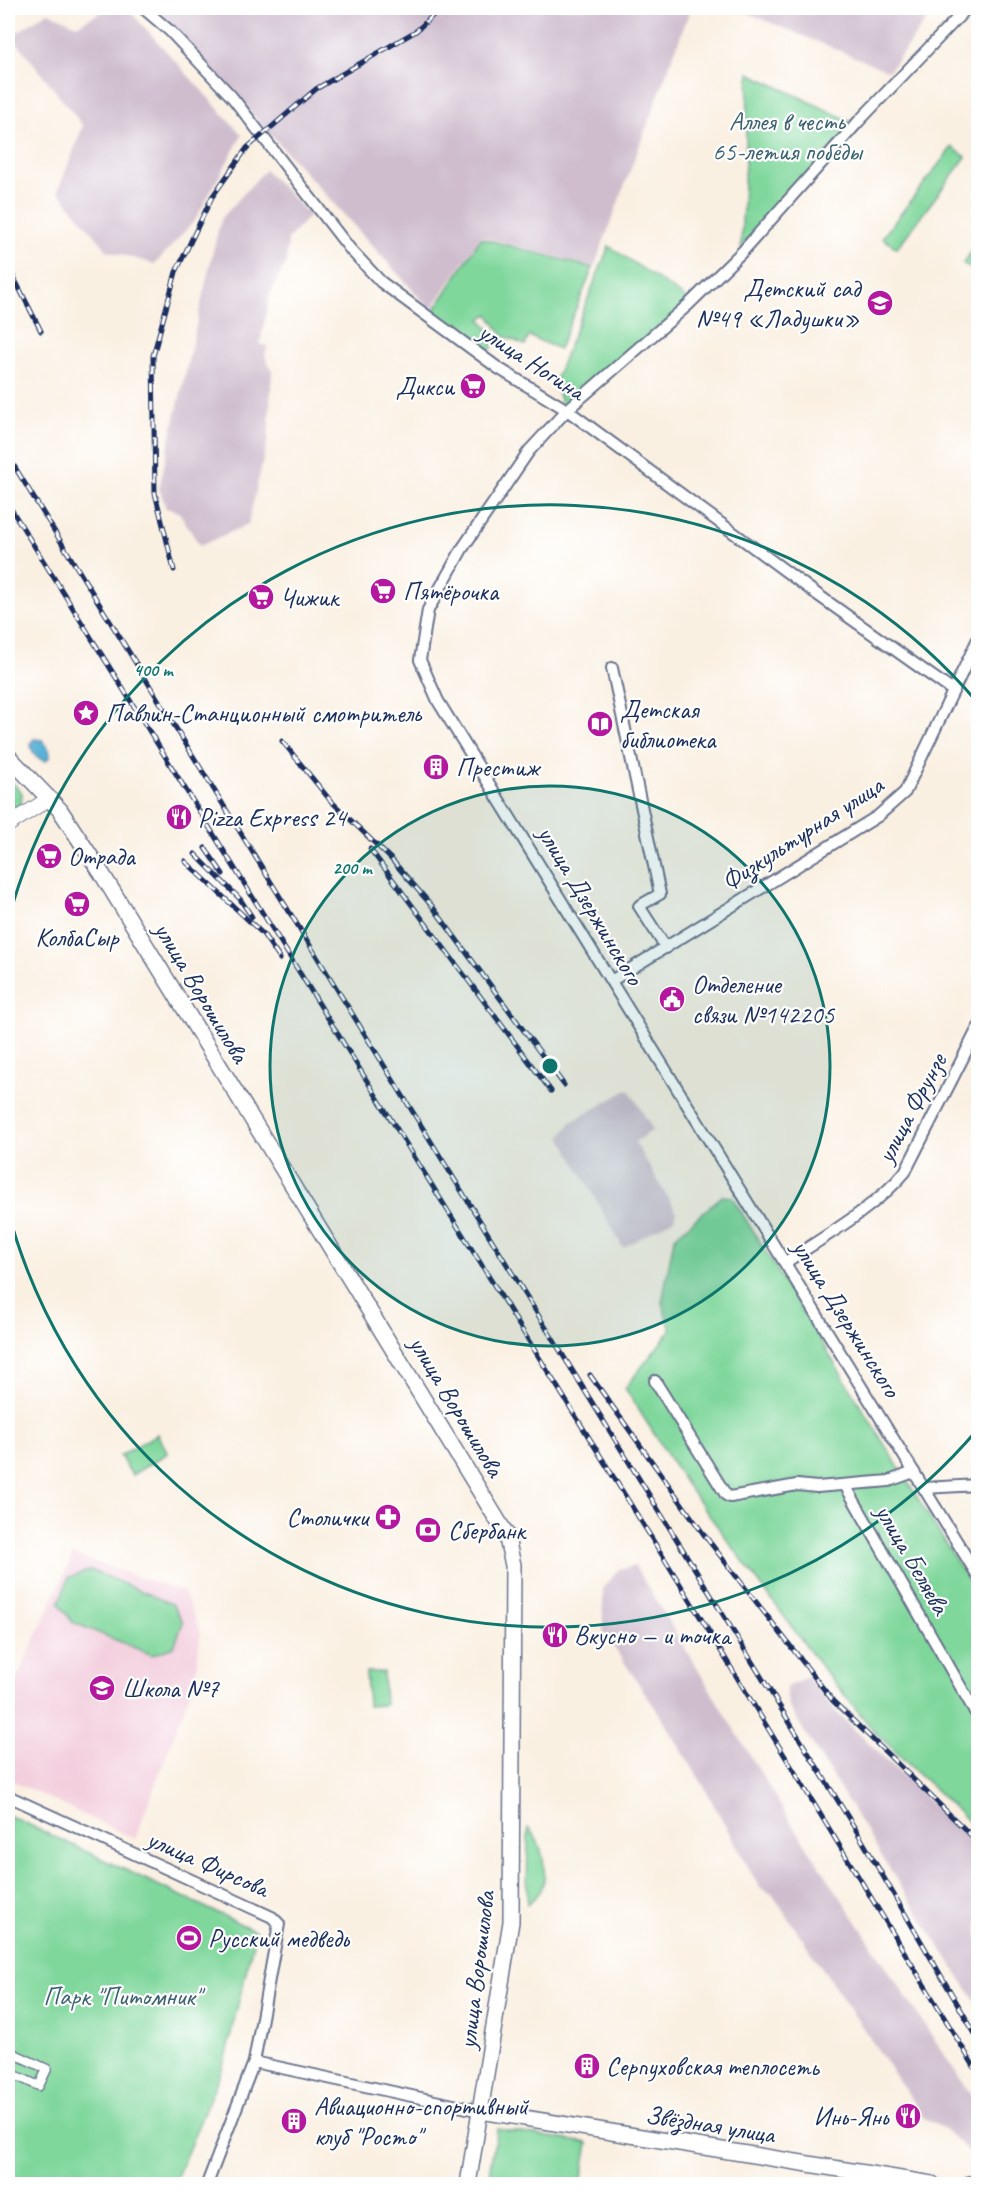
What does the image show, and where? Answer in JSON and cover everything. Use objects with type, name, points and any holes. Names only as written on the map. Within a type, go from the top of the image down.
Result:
[{"type":"main road","name":"улица Ворошилова","points":[[8,756],[50,798],[127,914],[506,1534],[513,1564],[511,1922],[468,2184]]},
{"type":"main road","name":"Звёздная улица","points":[[481,2111],[932,2184]]},
{"type":"main road","points":[[970,2184],[978,2183]]},
{"type":"street","name":"улица Ногина","points":[[143,8],[171,31],[232,98],[350,249],[381,282],[498,368],[567,410],[818,595],[953,691]]},
{"type":"street","name":"улица Дзержинского","points":[[967,8],[858,122],[743,251],[688,306],[567,410],[529,451],[440,584],[428,610],[420,660],[438,701],[978,1576]]},
{"type":"street","name":"Физкультурная улица","points":[[611,981],[878,816],[905,792],[978,639]]},
{"type":"street","points":[[612,668],[660,894],[639,906],[666,948]]},
{"type":"street","points":[[8,825],[50,798]]},
{"type":"street","name":"улица Фрунзе","points":[[786,1262],[836,1229],[896,1183],[905,1172],[978,1028]]},
{"type":"street","points":[[655,1382],[726,1495],[730,1497],[797,1485],[817,1487],[889,1481],[914,1472]]},
{"type":"street","name":"улица Беляева","points":[[845,1485],[978,1717]]},
{"type":"street","points":[[924,1488],[978,1485]]},
{"type":"street","name":"улица Фирсова","points":[[8,1796],[272,1917],[279,1924],[279,1935],[254,2062]]},
{"type":"street","points":[[8,2050],[47,2069],[39,2086],[8,2072]]},
{"type":"street","points":[[207,2184],[254,2062],[481,2111]]},
{"type":"shaded area","points":[[109,8],[127,8],[242,135],[195,220],[155,264],[108,251],[58,191],[83,126],[12,36],[48,12],[77,25]]},
{"type":"shaded area","points":[[155,8],[691,8],[594,267],[481,236],[431,310]]},
{"type":"shaded area","points":[[735,8],[935,8],[889,71]]},
{"type":"shaded area","points":[[265,170],[310,215],[288,239],[286,263],[270,294],[260,344],[267,346],[265,356],[272,371],[268,439],[248,524],[200,546],[179,512],[166,508],[159,488],[222,218]]},
{"type":"shaded area","points":[[629,1089],[653,1130],[635,1142],[676,1211],[674,1219],[623,1248],[561,1137],[571,1122]]},
{"type":"shaded area","name":"Школа №7","points":[[73,1555],[184,1592],[201,1633],[195,1679],[135,1839],[8,1779],[8,1698]]},
{"type":"shaded area","points":[[635,1566],[785,1813],[978,2106],[978,2160],[943,2128],[924,2118],[772,1894],[759,1887],[703,1785],[658,1712],[603,1631],[603,1588],[619,1569]]},
{"type":"shaded area","points":[[807,1677],[835,1711],[978,1847],[978,2005],[896,1879],[788,1705],[786,1687]]},
{"type":"green space","name":"Аллея в честь 65-летия победы","points":[[749,73],[854,123],[741,247]]},
{"type":"green space","points":[[952,147],[966,157],[897,248],[882,238]]},
{"type":"green space","points":[[481,238],[593,268],[559,349],[529,336],[525,345],[503,336],[488,314],[481,319],[494,337],[492,349],[484,348],[433,312]]},
{"type":"green space","points":[[978,243],[978,273],[963,263]]},
{"type":"green space","points":[[609,246],[690,301],[564,411],[554,383]]},
{"type":"green space","points":[[8,778],[22,793],[21,805],[8,814]]},
{"type":"green space","points":[[722,1196],[732,1197],[978,1596],[978,1831],[874,1731],[820,1665],[686,1484],[625,1388],[671,1330],[662,1303],[674,1238]]},
{"type":"green space","points":[[157,1434],[168,1453],[132,1475],[120,1456]]},
{"type":"green space","points":[[91,1570],[172,1604],[183,1622],[174,1647],[152,1655],[72,1622],[59,1603],[69,1577]]},
{"type":"green space","points":[[366,1672],[383,1672],[385,1705],[368,1706]]},
{"type":"green space","name":"Парк \"Питомник\"","points":[[8,1815],[256,1931],[223,2066],[174,2184],[8,2184]]},
{"type":"green space","points":[[528,1828],[537,1841],[543,1857],[544,1875],[540,1892],[527,1904]]},
{"type":"green space","points":[[497,2129],[588,2143],[581,2184],[487,2184]]},
{"type":"water","points":[[34,739],[42,740],[48,748],[50,756],[46,761],[33,752],[31,743]]},
{"type":"railway","points":[[174,570],[155,493],[153,356],[176,272],[212,197],[247,148],[316,89],[416,31],[441,8]]},
{"type":"railway","points":[[8,257],[13,276],[41,331]]},
{"type":"railway","points":[[8,456],[859,1835],[978,2039]]},
{"type":"railway","points":[[8,504],[677,1579],[978,2073]]},
{"type":"railway","points":[[282,741],[330,800],[391,859],[432,906],[564,1085]]},
{"type":"railway","points":[[205,848],[223,874]]},
{"type":"railway","points":[[370,849],[551,1091]]},
{"type":"railway","points":[[195,854],[240,899],[252,917]]},
{"type":"railway","points":[[185,861],[263,934],[280,959]]},
{"type":"railway","points":[[590,1375],[705,1536],[833,1701],[978,1842]]},
{"type":"place","name":"Детский сад №49 «Ладушки»","points":[[880,303]]},
{"type":"place","name":"Дикси","points":[[473,386]]},
{"type":"place","name":"Пятёрочка","points":[[383,591]]},
{"type":"place","name":"Чижик","points":[[261,597]]},
{"type":"place","name":"Павлин-Станционный смотритель","points":[[86,713]]},
{"type":"place","name":"Детская библиотека","points":[[600,724]]},
{"type":"place","name":"Престиж","points":[[436,767]]},
{"type":"place","name":"Pizza Express 24","points":[[179,817]]},
{"type":"place","name":"Отрада","points":[[49,856]]},
{"type":"place","name":"КолбаСыр","points":[[77,904]]},
{"type":"place","name":"Отделение связи №142205","points":[[672,999]]},
{"type":"place","name":"Столички","points":[[388,1517]]},
{"type":"place","name":"Сбербанк","points":[[428,1530]]},
{"type":"place","name":"Вкусно — и точка","points":[[555,1635]]},
{"type":"place","name":"Школа №7","points":[[102,1688]]},
{"type":"place","name":"Русский медведь","points":[[189,1938]]},
{"type":"place","name":"Серпуховская теплосеть","points":[[587,2066]]},
{"type":"place","name":"Инь-Янь","points":[[908,2116]]},
{"type":"place","name":"Авиационно-спортивный клуб \"Росто\"","points":[[294,2121]]}]
